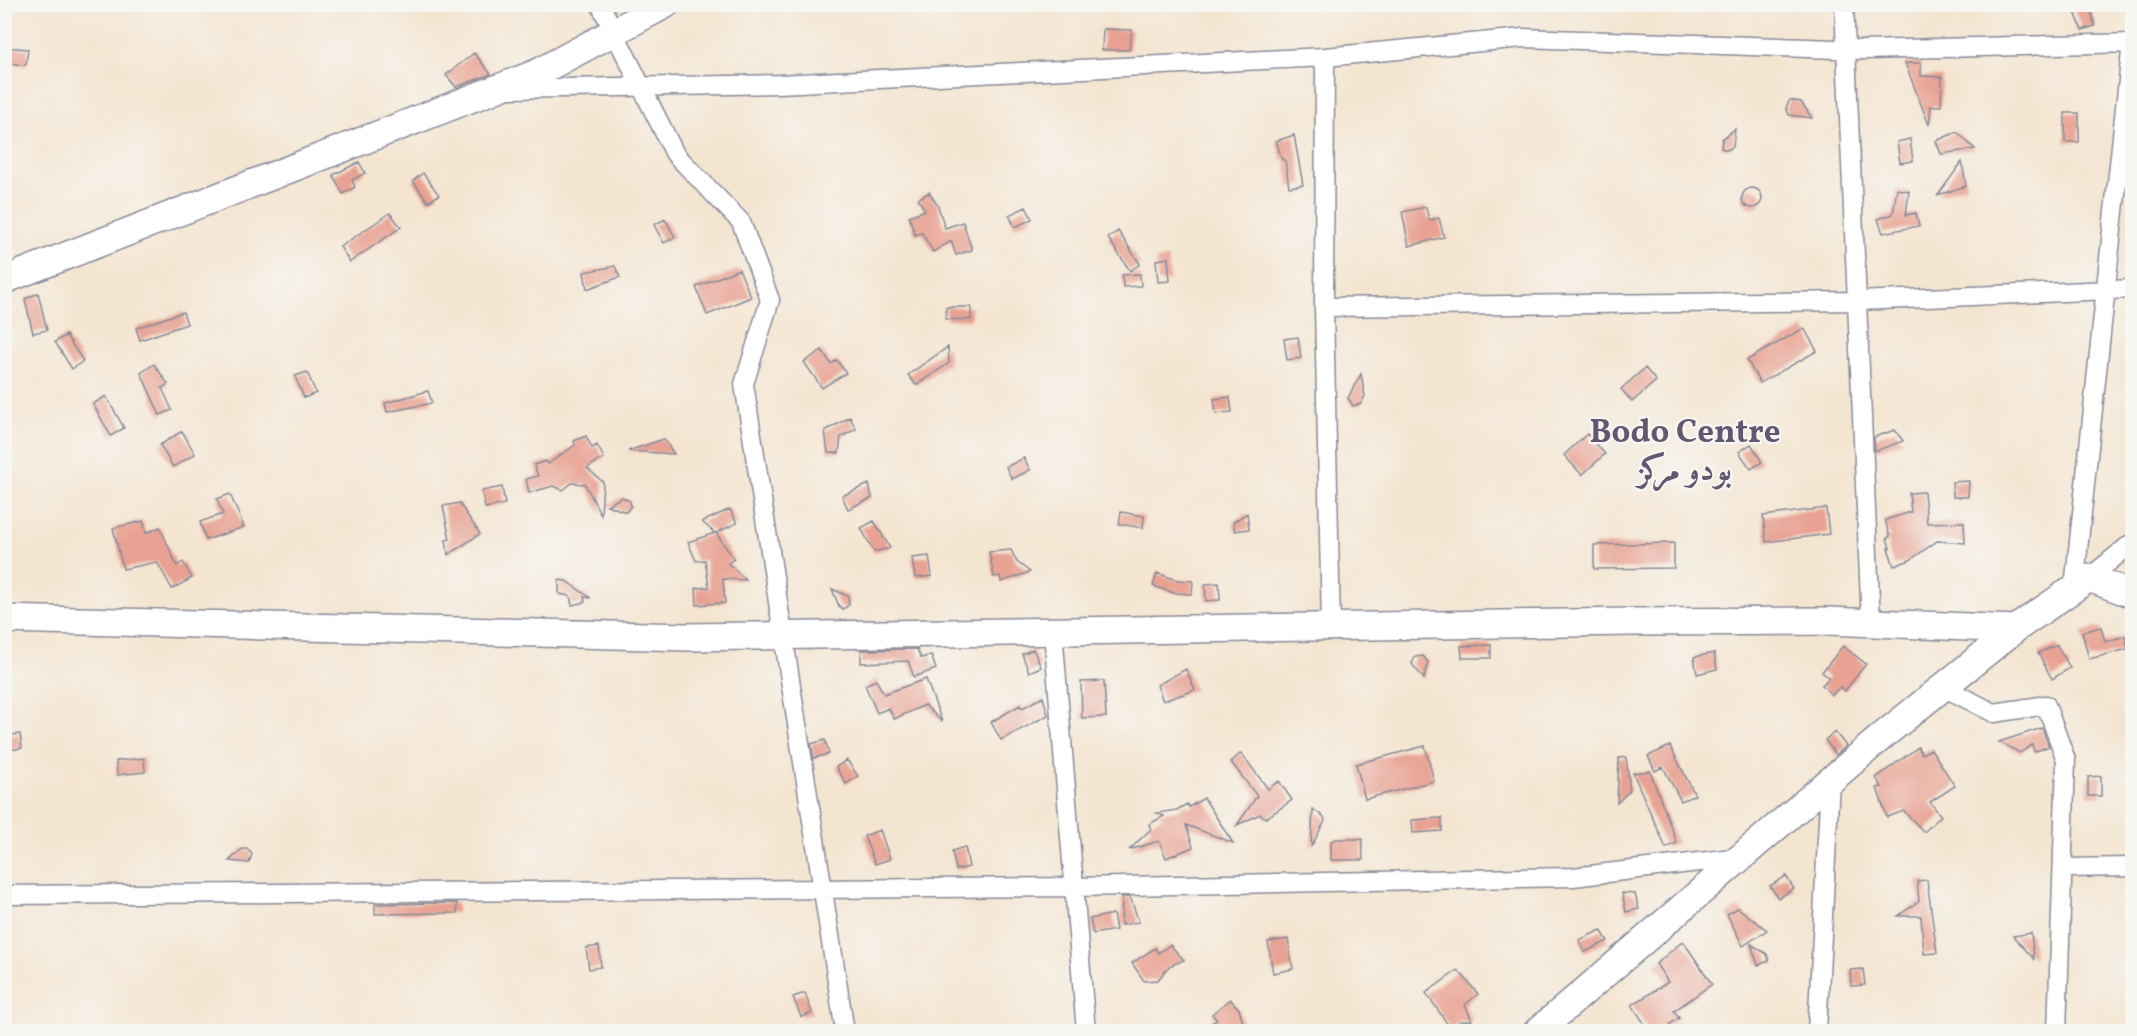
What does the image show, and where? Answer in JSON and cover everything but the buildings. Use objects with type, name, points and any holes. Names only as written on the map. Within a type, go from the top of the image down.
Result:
[{"type":"street","points":[[600,4],[675,154],[741,222],[770,300],[744,384],[785,635],[845,1032]]},
{"type":"street","points":[[4,280],[537,73],[666,4]]},
{"type":"street","points":[[1844,4],[1871,623]]},
{"type":"street","points":[[496,89],[779,84],[1324,57],[1523,38],[1846,50],[2133,43],[2106,290],[2081,583]]},
{"type":"street","points":[[1324,57],[1324,306],[1331,627]]},
{"type":"street","points":[[1324,306],[1858,301],[2133,289]]},
{"type":"street","points":[[1537,1032],[1559,1022],[1741,857],[1943,687],[2016,629],[2133,543]]},
{"type":"street","points":[[2081,583],[2133,594]]},
{"type":"street","points":[[4,620],[687,637],[1644,622],[1871,623],[2016,629]]},
{"type":"street","points":[[1053,631],[1086,1032]]},
{"type":"street","points":[[1943,687],[1994,713],[2046,705],[2066,760],[2057,1032]]},
{"type":"street","points":[[1817,1032],[1830,781]]},
{"type":"street","points":[[4,895],[1074,887],[1573,877],[1741,857]]},
{"type":"street","points":[[2063,868],[2133,867]]},
{"type":"district","name":"Bodo Centre بودو مركز","points":[[1685,453]]}]
